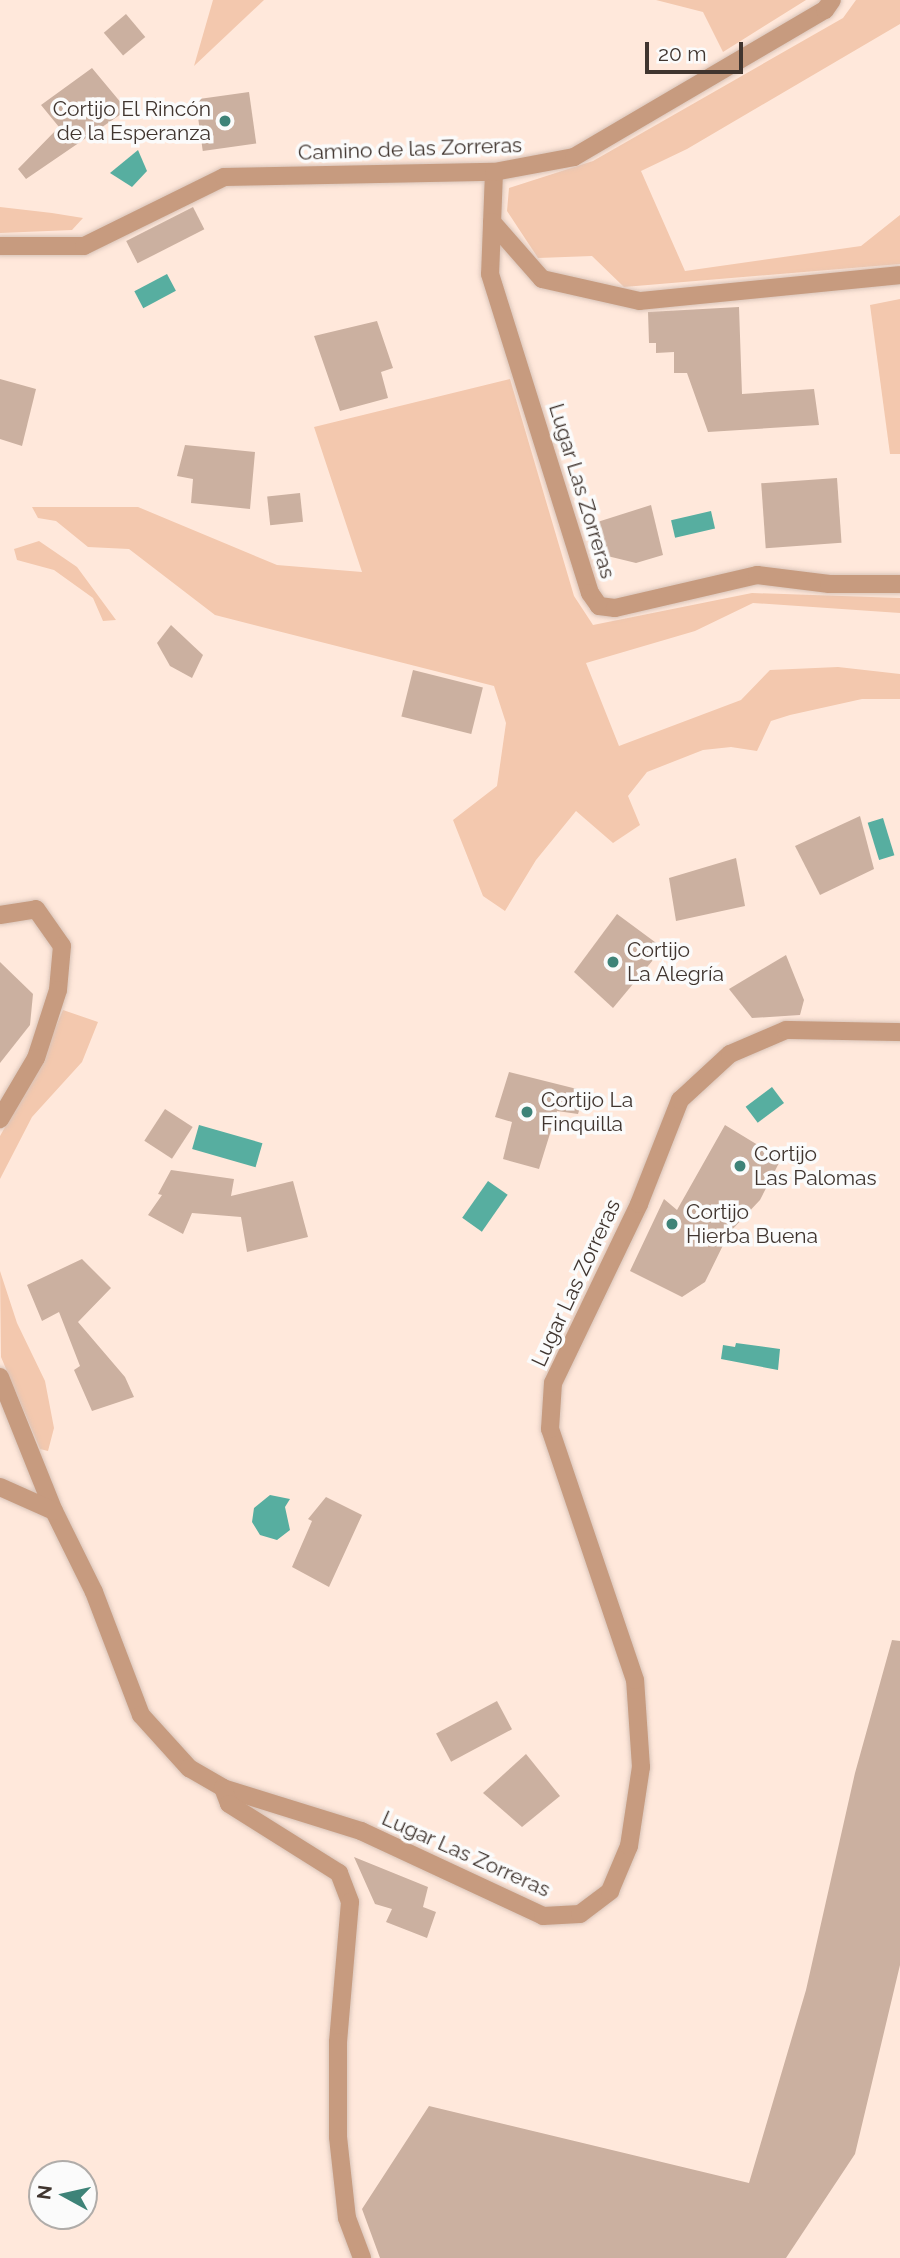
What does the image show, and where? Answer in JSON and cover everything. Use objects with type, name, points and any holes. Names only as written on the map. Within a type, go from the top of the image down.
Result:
[{"type":"street","name":"Camino de las Zorreras","points":[[0,246],[84,246],[225,177],[494,172],[533,168],[574,157],[825,10],[832,0]]},
{"type":"street","name":"Lugar Las Zorreras","points":[[494,172],[490,274],[590,593],[599,606],[615,608],[757,575],[829,584],[900,584]]},
{"type":"street","points":[[492,222],[542,279],[640,301],[900,275]]},
{"type":"street","points":[[0,915],[36,909],[62,946],[58,990],[36,1059],[0,1119]]},
{"type":"street","name":"Lugar Las Zorreras","points":[[223,1787],[361,1831],[544,1916],[580,1914],[610,1891],[629,1846],[642,1767],[635,1680],[550,1429],[553,1383],[639,1204],[680,1100],[730,1054],[786,1030],[900,1032]]},
{"type":"street","points":[[0,1377],[54,1511],[94,1592],[141,1716],[188,1768],[223,1787],[229,1804],[339,1873],[350,1902],[338,2042],[338,2137],[347,2218],[362,2258]]},
{"type":"street","points":[[0,1487],[54,1511]]},
{"type":"shaded area","points":[[213,0],[264,0],[194,66]]},
{"type":"shaded area","points":[[656,0],[806,0],[723,52],[703,12]]},
{"type":"shaded area","points":[[856,0],[900,0],[900,24],[687,149],[641,171],[685,271],[861,246],[900,215],[900,264],[624,287],[592,256],[538,258],[507,211],[509,188],[593,161],[843,18]]},
{"type":"shaded area","points":[[0,207],[83,218],[72,230],[0,233]]},
{"type":"shaded area","points":[[900,299],[900,454],[890,454],[870,305]]},
{"type":"shaded area","points":[[510,379],[574,596],[593,625],[752,593],[900,598],[900,613],[753,603],[695,631],[586,663],[619,746],[741,700],[770,670],[838,667],[900,674],[900,699],[862,699],[790,715],[771,721],[757,751],[731,747],[703,750],[647,772],[628,796],[640,825],[613,843],[576,811],[536,860],[505,911],[483,896],[453,820],[497,786],[506,723],[494,686],[215,615],[129,549],[88,547],[56,521],[38,518],[32,507],[138,507],[277,565],[362,572],[314,427]]},
{"type":"shaded area","points":[[39,541],[77,567],[116,620],[103,621],[93,598],[54,570],[17,560],[14,549]]},
{"type":"shaded area","points":[[63,1010],[98,1022],[82,1062],[32,1117],[0,1179],[0,1136],[36,1072]]},
{"type":"shaded area","points":[[0,1271],[17,1323],[45,1381],[54,1428],[48,1451],[40,1449],[1,1357]]},
{"type":"water","points":[[138,150],[147,171],[132,187],[110,173]]},
{"type":"water","points":[[167,274],[176,291],[143,308],[134,291]]},
{"type":"water","points":[[711,511],[715,529],[675,538],[671,520]]},
{"type":"water","points":[[883,818],[894,855],[879,860],[868,823]]},
{"type":"water","points":[[772,1087],[784,1103],[758,1123],[746,1107]]},
{"type":"water","points":[[199,1125],[262,1143],[256,1167],[192,1149]]},
{"type":"water","points":[[488,1181],[508,1195],[482,1232],[462,1218]]},
{"type":"water","points":[[736,1343],[780,1349],[778,1370],[721,1359],[723,1345],[735,1347]]},
{"type":"water","points":[[270,1495],[290,1499],[285,1507],[290,1530],[277,1540],[260,1535],[252,1522],[254,1508]]},
{"type":"building","points":[[126,14],[145,37],[123,56],[104,33]]},
{"type":"building","points":[[92,68],[127,110],[26,179],[18,169],[59,127],[41,105]]},
{"type":"building","name":"Cortijo El Rincón de la Esperanza","points":[[249,92],[256,143],[203,151],[196,100]]},
{"type":"building","points":[[193,207],[204,229],[138,263],[126,241]]},
{"type":"building","points":[[739,307],[742,394],[814,389],[819,425],[708,432],[687,373],[674,373],[674,352],[656,353],[656,343],[649,343],[648,312]]},
{"type":"building","points":[[377,321],[393,368],[381,372],[388,398],[340,411],[314,336]]},
{"type":"building","points":[[0,379],[36,389],[22,446],[0,439]]},
{"type":"building","points":[[185,445],[255,452],[250,509],[191,503],[193,479],[177,476]]},
{"type":"building","points":[[837,478],[842,543],[766,548],[761,483]]},
{"type":"building","points":[[300,493],[303,522],[270,525],[267,496]]},
{"type":"building","points":[[651,505],[663,555],[636,563],[595,553],[588,525]]},
{"type":"building","points":[[171,625],[203,655],[192,678],[170,666],[157,643]]},
{"type":"building","points":[[413,670],[483,687],[471,734],[401,717]]},
{"type":"building","points":[[860,816],[874,869],[820,895],[795,846]]},
{"type":"building","points":[[736,858],[745,906],[676,921],[669,878]]},
{"type":"building","name":"Cortijo La Alegría","points":[[617,914],[663,948],[613,1008],[574,972]]},
{"type":"building","points":[[786,955],[804,1000],[800,1015],[752,1018],[729,989]]},
{"type":"building","points":[[0,962],[33,994],[30,1025],[0,1063]]},
{"type":"building","name":"Cortijo La Finquilla","points":[[509,1072],[585,1091],[578,1114],[557,1111],[539,1169],[503,1159],[512,1122],[495,1117]]},
{"type":"building","points":[[165,1109],[193,1127],[172,1159],[144,1141]]},
{"type":"building","points":[[725,1125],[781,1159],[760,1200],[729,1233],[705,1282],[682,1297],[630,1271],[664,1199],[677,1210]]},
{"type":"building","points":[[171,1170],[234,1179],[231,1196],[293,1181],[308,1237],[247,1252],[241,1217],[192,1213],[183,1234],[148,1215],[162,1195],[158,1194]]},
{"type":"building","points":[[82,1259],[111,1288],[78,1322],[125,1377],[134,1397],[92,1411],[74,1370],[80,1366],[59,1312],[42,1321],[27,1285]]},
{"type":"building","points":[[326,1497],[362,1515],[329,1587],[292,1567],[312,1521],[308,1519]]},
{"type":"building","points":[[892,1640],[900,1641],[900,1965],[855,2154],[786,2258],[380,2258],[362,2209],[429,2106],[749,2183],[806,1990],[855,1773]]},
{"type":"building","points":[[497,1701],[512,1729],[451,1762],[436,1733]]},
{"type":"building","points":[[526,1754],[560,1796],[522,1827],[483,1793]]},
{"type":"building","points":[[354,1857],[428,1887],[423,1907],[436,1912],[427,1938],[386,1922],[392,1909],[375,1904]]},
{"type":"place","name":"Cortijo El Rincón de la Esperanza","points":[[225,121]]},
{"type":"place","name":"Cortijo La Alegría","points":[[613,962]]},
{"type":"place","name":"Cortijo La Finquilla","points":[[527,1112]]},
{"type":"place","name":"Cortijo Las Palomas","points":[[740,1166]]},
{"type":"place","name":"Cortijo Hierba Buena","points":[[672,1224]]}]
